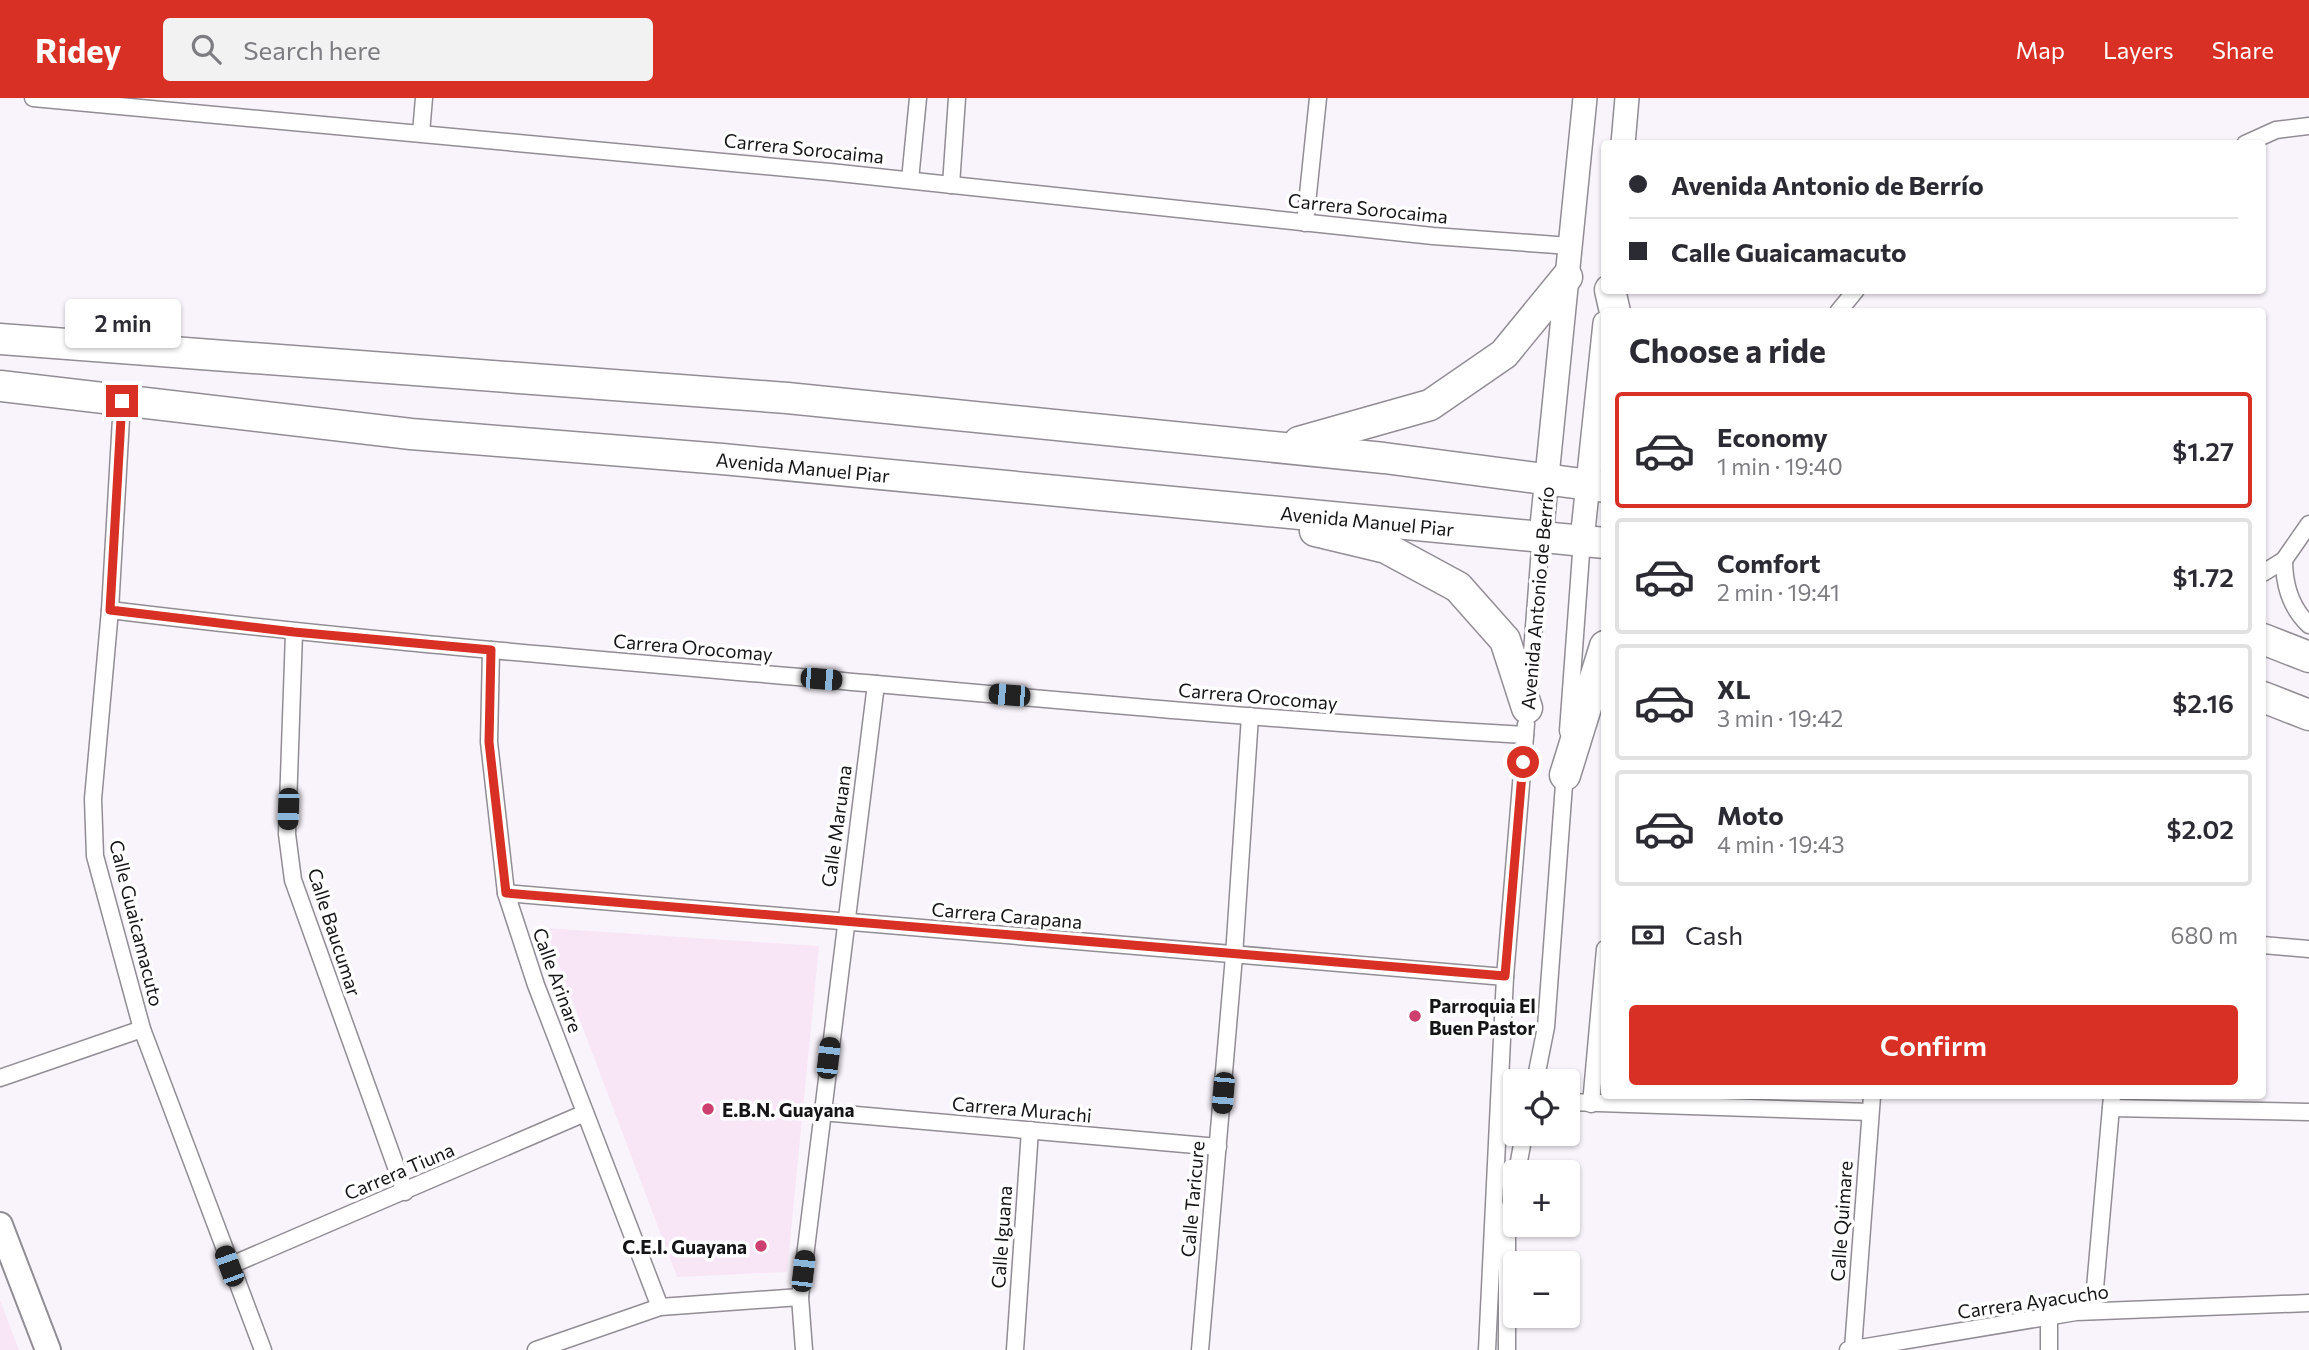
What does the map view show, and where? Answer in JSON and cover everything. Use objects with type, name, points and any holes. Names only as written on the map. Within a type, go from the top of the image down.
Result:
[{"type":"highway","points":[[1276,447],[1430,405],[1504,354],[1567,277]]},
{"type":"highway","points":[[0,339],[786,398],[1276,447],[1596,486]]},
{"type":"highway","name":"Avenida Manuel Piar","points":[[0,386],[411,433],[736,460],[1593,542]]},
{"type":"highway","points":[[1234,508],[1386,548],[1458,587],[1505,640],[1526,721]]},
{"type":"highway","points":[[2266,640],[2309,657]]},
{"type":"highway","points":[[1565,775],[1601,659]]},
{"type":"highway","points":[[2266,698],[2309,715]]},
{"type":"main road","points":[[0,1225],[48,1350]]},
{"type":"street","name":"Carrera Sorocaima","points":[[35,98],[910,180],[1306,223],[1570,246]]},
{"type":"street","points":[[226,116],[228,98]]},
{"type":"street","points":[[421,133],[424,98]]},
{"type":"street","points":[[910,180],[918,98]]},
{"type":"street","points":[[951,185],[957,98]]},
{"type":"street","points":[[1306,223],[1318,98]]},
{"type":"street","name":"Avenida Antonio de Berrío","points":[[1507,1069],[1505,976],[1546,480],[1586,98]]},
{"type":"street","points":[[1623,140],[1627,98]]},
{"type":"street","points":[[2254,140],[2276,130],[2309,126]]},
{"type":"street","points":[[1841,308],[1853,294]]},
{"type":"street","name":"Avenida Antonio de Berrío","points":[[1537,1069],[1545,1027],[1565,775],[1593,542],[1601,395]]},
{"type":"street","name":"Calle Guaicamacuto","points":[[122,401],[110,610],[93,799],[95,856],[142,1029],[229,1266],[263,1350]]},
{"type":"street","points":[[2266,571],[2284,560],[2309,524]]},
{"type":"street","points":[[2284,560],[2284,577],[2290,596],[2309,625]]},
{"type":"street","name":"Carrera Orocomay","points":[[110,610],[294,632],[1250,716],[1526,721]]},
{"type":"street","name":"Calle Baucumar","points":[[294,632],[287,834],[293,880],[405,1192]]},
{"type":"street","name":"Calle Arinare","points":[[491,650],[489,742],[506,893],[536,985],[660,1307]]},
{"type":"street","name":"Calle Maruana","points":[[804,1350],[800,1297],[844,922],[876,684]]},
{"type":"street","name":"Calle Taricure","points":[[1200,1350],[1234,956],[1250,716]]},
{"type":"street","name":"Carrera Carapana","points":[[506,893],[1234,956],[1505,976]]},
{"type":"street","points":[[2266,945],[2309,949]]},
{"type":"street","points":[[1591,1104],[1601,993]]},
{"type":"street","points":[[0,1078],[142,1029]]},
{"type":"street","name":"Calle Quimare","points":[[1851,1350],[1872,1099]]},
{"type":"street","points":[[2093,1311],[2111,1102],[2309,1112]]},
{"type":"street","points":[[1580,1103],[1870,1112]]},
{"type":"street","name":"Carrera Murachi","points":[[822,1112],[1218,1147]]},
{"type":"street","name":"Carrera Tiuna","points":[[229,1266],[585,1113]]},
{"type":"street","name":"Calle Iguana","points":[[1014,1348],[1030,1130]]},
{"type":"street","name":"Avenida Antonio de Berrío","points":[[1487,1350],[1504,1146]]},
{"type":"street","points":[[1507,1237],[1507,1350]]},
{"type":"street","points":[[536,1350],[660,1307],[800,1297]]},
{"type":"street","name":"Carrera Ayacucho","points":[[1851,1350],[2093,1311],[2309,1303]]},
{"type":"street","points":[[2049,1316],[2049,1350]]},
{"type":"shaded area","name":"E.B.N. Guayana","points":[[545,928],[819,946],[787,1272],[677,1277]]},
{"type":"shaded area","points":[[0,1300],[19,1350],[0,1350]]},
{"type":"place","name":"Parroquia El Buen Pastor","points":[[1415,1016]]},
{"type":"place","name":"E.B.N. Guayana","points":[[708,1109]]},
{"type":"place","name":"C.E.I. Guayana","points":[[761,1246]]},
{"type":"route","points":[[122,401],[110,610],[294,632],[491,650],[489,742],[506,893],[1234,956],[1505,976],[1523,762]]}]
